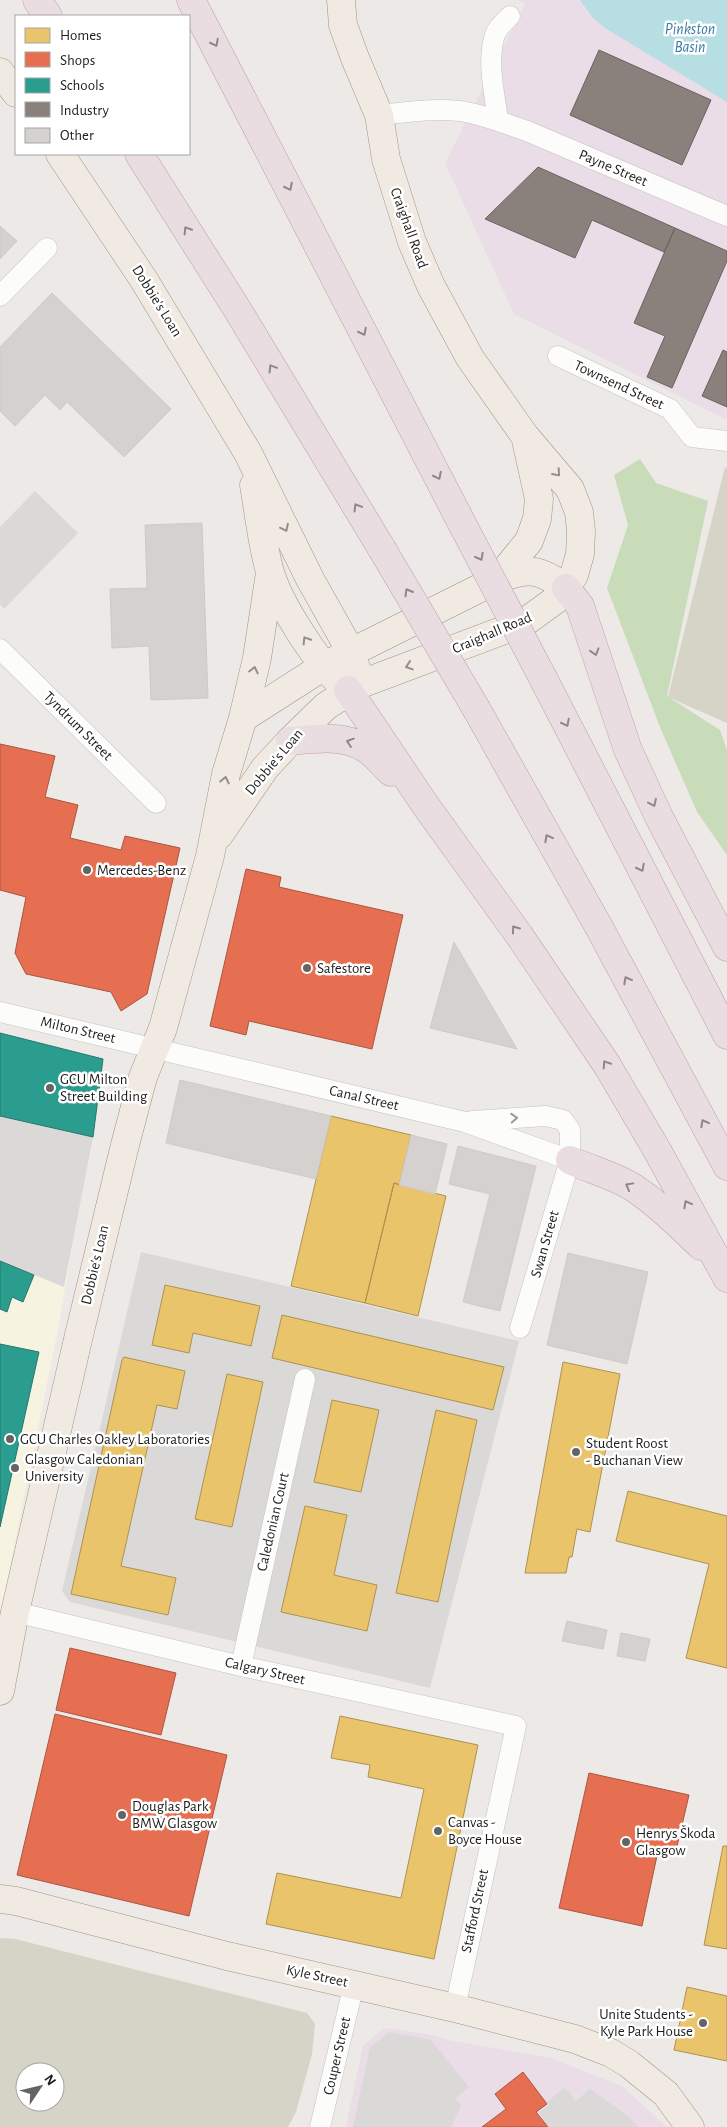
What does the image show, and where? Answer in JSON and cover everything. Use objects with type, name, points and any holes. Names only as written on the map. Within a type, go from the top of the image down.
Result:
[{"type":"highway","points":[[37,0],[47,15]]},
{"type":"highway","points":[[191,0],[727,1035]]},
{"type":"highway","points":[[140,155],[237,309],[477,710],[600,929],[727,1166]]},
{"type":"highway","points":[[573,597],[628,750],[659,817],[727,947]]},
{"type":"highway","points":[[354,687],[426,806],[519,935],[607,1065],[657,1150],[723,1270]]},
{"type":"highway","points":[[290,741],[319,738],[342,739],[353,742],[367,749],[426,806]]},
{"type":"highway","points":[[570,1160],[607,1174],[633,1188],[664,1212],[723,1270]]},
{"type":"main road","name":"Craighall Road","points":[[341,0],[346,33],[379,115],[386,159],[398,202],[412,242],[431,286],[470,358],[525,436],[570,489],[579,512],[581,531],[580,554],[574,575],[573,597],[554,601],[525,622],[354,687]]},
{"type":"main road","points":[[0,72],[15,93]]},
{"type":"main road","name":"Dobbie's Loan","points":[[61,155],[144,280],[248,453],[310,579],[351,652],[354,687]]},
{"type":"main road","name":"Craighall Road","points":[[351,652],[498,579],[529,541],[538,519],[539,499],[525,436]]},
{"type":"main road","name":"Dobbie's Loan","points":[[248,453],[270,573],[295,623],[324,666],[354,687]]},
{"type":"main road","points":[[498,579],[518,571],[527,570],[554,580],[573,597]]},
{"type":"main road","name":"Dobbie's Loan","points":[[0,1691],[15,1612],[104,1226],[143,1077],[163,1028],[212,845],[226,774],[243,718],[257,658],[270,573]]},
{"type":"main road","points":[[243,718],[324,666],[351,652]]},
{"type":"main road","name":"Dobbie's Loan","points":[[212,845],[256,781],[290,741],[326,706],[354,687]]},
{"type":"main road","name":"Kyle Street","points":[[0,1899],[16,1901],[227,1956],[455,2008],[575,2039],[612,2053],[629,2064],[666,2094],[690,2127]]},
{"type":"street","points":[[498,121],[491,62],[494,38],[500,27],[510,16]]},
{"type":"street","name":"Payne Street","points":[[379,115],[443,110],[462,112],[498,121],[527,131],[727,216]]},
{"type":"street","points":[[0,296],[47,248]]},
{"type":"street","name":"Townsend Street","points":[[558,356],[670,409],[692,437],[727,441]]},
{"type":"street","name":"Tyndrum Street","points":[[0,649],[156,802]]},
{"type":"street","name":"Milton Street","points":[[0,1012],[155,1048]]},
{"type":"street","name":"Canal Street","points":[[155,1048],[465,1122],[570,1160]]},
{"type":"street","name":"Swan Street","points":[[465,1122],[546,1116],[563,1120],[570,1130],[570,1160],[520,1328]]},
{"type":"street","name":"Caledonian Court","points":[[241,1666],[305,1379]]},
{"type":"street","name":"Calgary Street","points":[[15,1612],[241,1666],[516,1726]]},
{"type":"street","name":"Stafford Street","points":[[455,2008],[516,1726]]},
{"type":"street","name":"Couper Street","points":[[320,2127],[354,1984]]},
{"type":"shaded area","points":[[518,0],[727,0],[727,420],[514,314],[445,163],[525,4]]},
{"type":"shaded area","points":[[725,467],[727,468],[727,723],[668,697]]},
{"type":"shaded area","points":[[35,491],[78,533],[4,609],[0,604],[0,527]]},
{"type":"shaded area","name":"Glasgow Caledonian University","points":[[0,1033],[103,1059],[60,1319],[0,1618]]},
{"type":"shaded area","points":[[0,1116],[93,1137],[64,1287],[0,1261]]},
{"type":"shaded area","points":[[141,1252],[519,1341],[430,1688],[70,1602],[62,1591]]},
{"type":"shaded area","points":[[0,1938],[15,1939],[307,2013],[315,2024],[312,2054],[296,2112],[288,2127],[0,2127]]},
{"type":"shaded area","points":[[384,2028],[433,2035],[448,2040],[551,2058],[622,2086],[667,2127],[346,2127],[363,2046]]},
{"type":"shaded area","points":[[389,2032],[431,2040],[469,2087],[455,2099],[461,2106],[451,2127],[353,2127],[370,2047]]},
{"type":"shaded area","points":[[565,2087],[576,2101],[590,2089],[628,2116],[638,2127],[549,2127],[539,2113],[549,2105],[547,2102]]},
{"type":"green space","points":[[640,459],[656,483],[708,501],[667,696],[720,730],[727,750],[727,855],[697,812],[660,727],[607,588],[628,525],[614,475]]},
{"type":"water","name":"Pinkston Basin","points":[[580,0],[727,0],[727,102],[605,28],[593,18]]},
{"type":"building: Homes","points":[[331,1116],[411,1135],[399,1185],[394,1183],[365,1303],[291,1286]]},
{"type":"building: Homes","points":[[394,1183],[446,1196],[418,1316],[365,1303]]},
{"type":"building: Homes","points":[[165,1285],[260,1306],[251,1346],[193,1333],[189,1353],[152,1345]]},
{"type":"building: Homes","points":[[282,1315],[504,1367],[493,1410],[272,1358]]},
{"type":"building: Homes","points":[[124,1357],[185,1371],[177,1409],[157,1405],[121,1566],[176,1578],[168,1615],[71,1594]]},
{"type":"building: Homes","name":"Student Roost - Buchanan View","points":[[563,1362],[620,1374],[590,1532],[577,1529],[572,1557],[569,1557],[566,1573],[525,1573]]},
{"type":"building: Homes","points":[[227,1374],[263,1382],[232,1527],[195,1519]]},
{"type":"building: Homes","points":[[332,1400],[379,1410],[361,1492],[314,1482]]},
{"type":"building: Homes","points":[[436,1410],[477,1420],[438,1602],[396,1593]]},
{"type":"building: Homes","name":"Student Roost - Buchanan View","points":[[628,1491],[727,1516],[727,1668],[686,1658],[709,1564],[616,1541]]},
{"type":"building: Homes","points":[[305,1506],[347,1515],[334,1575],[377,1585],[367,1631],[281,1612]]},
{"type":"building: Homes","name":"Canvas - Boyce House","points":[[340,1716],[478,1745],[434,1959],[266,1924],[277,1873],[401,1898],[424,1789],[368,1777],[370,1765],[331,1758]]},
{"type":"building: Homes","points":[[723,1846],[727,1846],[727,1949],[704,1945]]},
{"type":"building: Homes","name":"Unite Students - Kyle Park House","points":[[687,1987],[727,1996],[727,2061],[674,2050]]},
{"type":"building: Shops","name":"Mercedes-Benz","points":[[0,744],[55,756],[45,797],[78,805],[70,838],[121,850],[125,836],[180,848],[147,994],[121,1011],[111,992],[26,974],[15,953],[26,897],[0,890]]},
{"type":"building: Shops","name":"Safestore","points":[[246,869],[281,877],[279,887],[403,915],[372,1049],[249,1021],[246,1035],[210,1026]]},
{"type":"building: Shops","points":[[70,1648],[176,1673],[161,1735],[56,1710]]},
{"type":"building: Shops","name":"Douglas Park BMW Glasgow","points":[[55,1714],[227,1755],[189,1916],[17,1875]]},
{"type":"building: Shops","name":"Henrys Škoda Glasgow","points":[[589,1773],[689,1795],[675,1855],[658,1851],[642,1926],[559,1908]]},
{"type":"building: Shops","points":[[523,2072],[547,2104],[536,2112],[548,2127],[482,2127],[506,2109],[495,2094]]},
{"type":"building: Schools","name":"GCU Milton Street Building","points":[[0,1033],[103,1059],[93,1137],[0,1116]]},
{"type":"building: Schools","points":[[0,1261],[34,1275],[23,1302],[12,1297],[7,1312],[0,1309]]},
{"type":"building: Schools","name":"GCU Charles Oakley Laboratories","points":[[0,1344],[39,1352],[0,1527]]},
{"type":"building: Industry","points":[[599,50],[711,100],[682,165],[570,115]]},
{"type":"building: Industry","points":[[538,167],[675,228],[664,252],[592,220],[575,258],[485,219]]},
{"type":"building: Industry","points":[[675,228],[727,251],[727,261],[672,388],[647,377],[665,336],[634,323]]},
{"type":"building: Industry","points":[[723,350],[727,352],[727,407],[702,396]]},
{"type":"building: Other","points":[[0,226],[17,241],[0,259]]},
{"type":"building: Other","points":[[52,293],[171,409],[124,457],[67,402],[60,410],[45,395],[15,426],[0,411],[0,347]]},
{"type":"building: Other","points":[[202,523],[208,698],[151,700],[149,646],[112,648],[110,589],[147,588],[145,525]]},
{"type":"building: Other","points":[[454,942],[517,1049],[430,1028]]},
{"type":"building: Other","points":[[180,1080],[331,1116],[316,1179],[166,1143]]},
{"type":"building: Other","points":[[411,1135],[447,1144],[435,1194],[399,1185]]},
{"type":"building: Other","points":[[458,1146],[536,1166],[500,1311],[463,1302],[490,1194],[449,1184]]},
{"type":"building: Other","points":[[568,1253],[648,1272],[627,1364],[547,1345]]},
{"type":"building: Other","points":[[567,1621],[607,1630],[603,1649],[562,1641]]},
{"type":"building: Other","points":[[621,1633],[650,1639],[645,1661],[617,1656]]},
{"type":"place","name":"Mercedes-Benz","points":[[87,870]]},
{"type":"place","name":"Safestore","points":[[307,968]]},
{"type":"place","name":"GCU Milton Street Building","points":[[50,1088]]},
{"type":"place","name":"GCU Charles Oakley Laboratories","points":[[10,1439]]},
{"type":"place","name":"Student Roost - Buchanan View","points":[[576,1452]]},
{"type":"place","name":"Glasgow Caledonian University","points":[[15,1468]]},
{"type":"place","name":"Douglas Park BMW Glasgow","points":[[122,1815]]},
{"type":"place","name":"Canvas - Boyce House","points":[[438,1831]]},
{"type":"place","name":"Henrys Škoda Glasgow","points":[[626,1842]]},
{"type":"place","name":"Unite Students - Kyle Park House","points":[[703,2023]]}]
